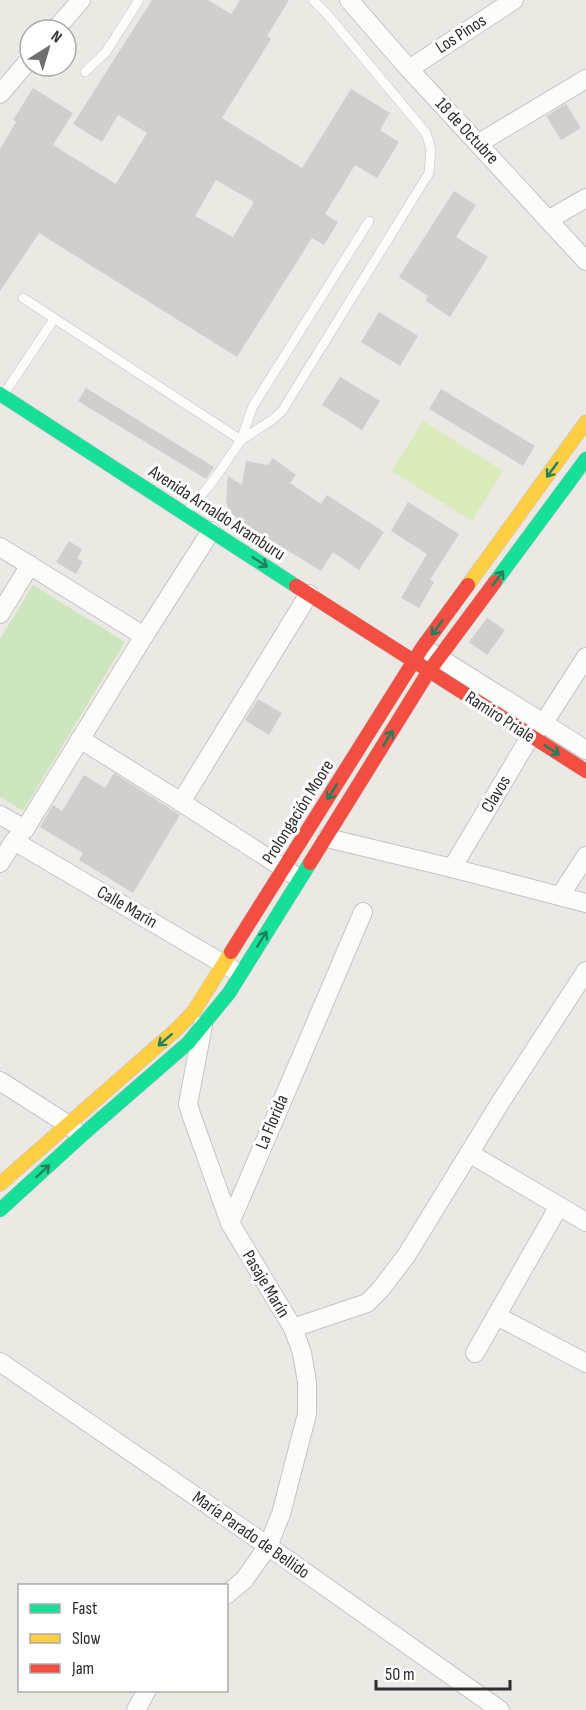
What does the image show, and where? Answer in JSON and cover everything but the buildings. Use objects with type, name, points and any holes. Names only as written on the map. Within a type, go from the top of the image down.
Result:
[{"type":"street","points":[[65,18],[81,0]]},
{"type":"street","name":"18 de Octubre","points":[[349,0],[409,69],[586,261]]},
{"type":"street","name":"Los Pinos","points":[[409,69],[514,0]]},
{"type":"street","points":[[0,94],[18,73]]},
{"type":"street","points":[[479,144],[586,79]]},
{"type":"street","points":[[548,220],[586,198]]},
{"type":"street","name":"Avenida Arnaldo Aramburu","points":[[2,395],[309,594],[418,655]]},
{"type":"street","name":"Prolongación Moore","points":[[0,1210],[74,1130],[178,1028],[199,1018],[229,993],[292,874],[418,655],[586,422]]},
{"type":"street","name":"Prolongación Moore","points":[[199,1018],[224,964],[292,874],[327,838],[434,664],[586,459]]},
{"type":"street","points":[[0,863],[211,531]]},
{"type":"street","points":[[0,547],[144,636]]},
{"type":"street","points":[[0,614],[30,565]]},
{"type":"street","points":[[181,802],[309,594]]},
{"type":"street","name":"Ramiro Priale","points":[[418,655],[537,730],[586,771]]},
{"type":"street","name":"Clavos","points":[[452,868],[537,730],[586,657]]},
{"type":"street","name":"Ramiro Priale","points":[[537,730],[586,750]]},
{"type":"street","points":[[80,739],[292,874]]},
{"type":"street","name":"Calle Marin","points":[[0,815],[19,835],[239,974]]},
{"type":"street","points":[[327,838],[586,903]]},
{"type":"street","points":[[560,896],[586,856]]},
{"type":"street","name":"La Florida","points":[[230,1223],[363,912]]},
{"type":"street","points":[[293,1328],[367,1303],[380,1290],[406,1256],[586,971]]},
{"type":"street","name":"Pasaje Marín","points":[[199,1018],[188,1104],[230,1223],[293,1328],[302,1353],[307,1383],[307,1414],[281,1514],[268,1546],[244,1580],[228,1593]]},
{"type":"street","points":[[0,1081],[74,1130]]},
{"type":"street","name":"Prolongación Moore","points":[[0,1184],[74,1130]]},
{"type":"street","points":[[470,1153],[586,1222]]},
{"type":"street","points":[[475,1353],[559,1206]]},
{"type":"street","points":[[497,1316],[586,1363]]},
{"type":"street","name":"María Parado de Bellido","points":[[1,1364],[268,1546],[500,1710]]},
{"type":"street","points":[[136,1710],[146,1692]]},
{"type":"lane","points":[[85,72],[106,52],[140,0]]},
{"type":"lane","points":[[241,440],[282,411],[429,173],[431,149],[426,134],[313,0]]},
{"type":"lane","points":[[185,515],[213,481],[241,440],[253,406],[369,221]]},
{"type":"lane","points":[[23,298],[241,440]]},
{"type":"lane","points":[[2,395],[54,319]]},
{"type":"green space","points":[[423,421],[503,471],[472,521],[392,471]]},
{"type":"green space","points":[[33,585],[125,642],[23,811],[0,797],[0,639]]},
{"type":"traffic: fast","points":[[0,394],[296,586]]},
{"type":"traffic: fast","points":[[495,582],[586,459]]},
{"type":"traffic: fast","points":[[0,1210],[188,1043],[229,993],[310,863]]},
{"type":"traffic: slow","points":[[468,585],[586,422]]},
{"type":"traffic: slow","points":[[0,1184],[178,1028],[194,1011],[231,952]]},
{"type":"traffic: jam","points":[[310,863],[429,671],[495,582]]},
{"type":"traffic: jam","points":[[231,952],[422,648],[468,585]]},
{"type":"traffic: jam","points":[[296,586],[586,771]]}]
